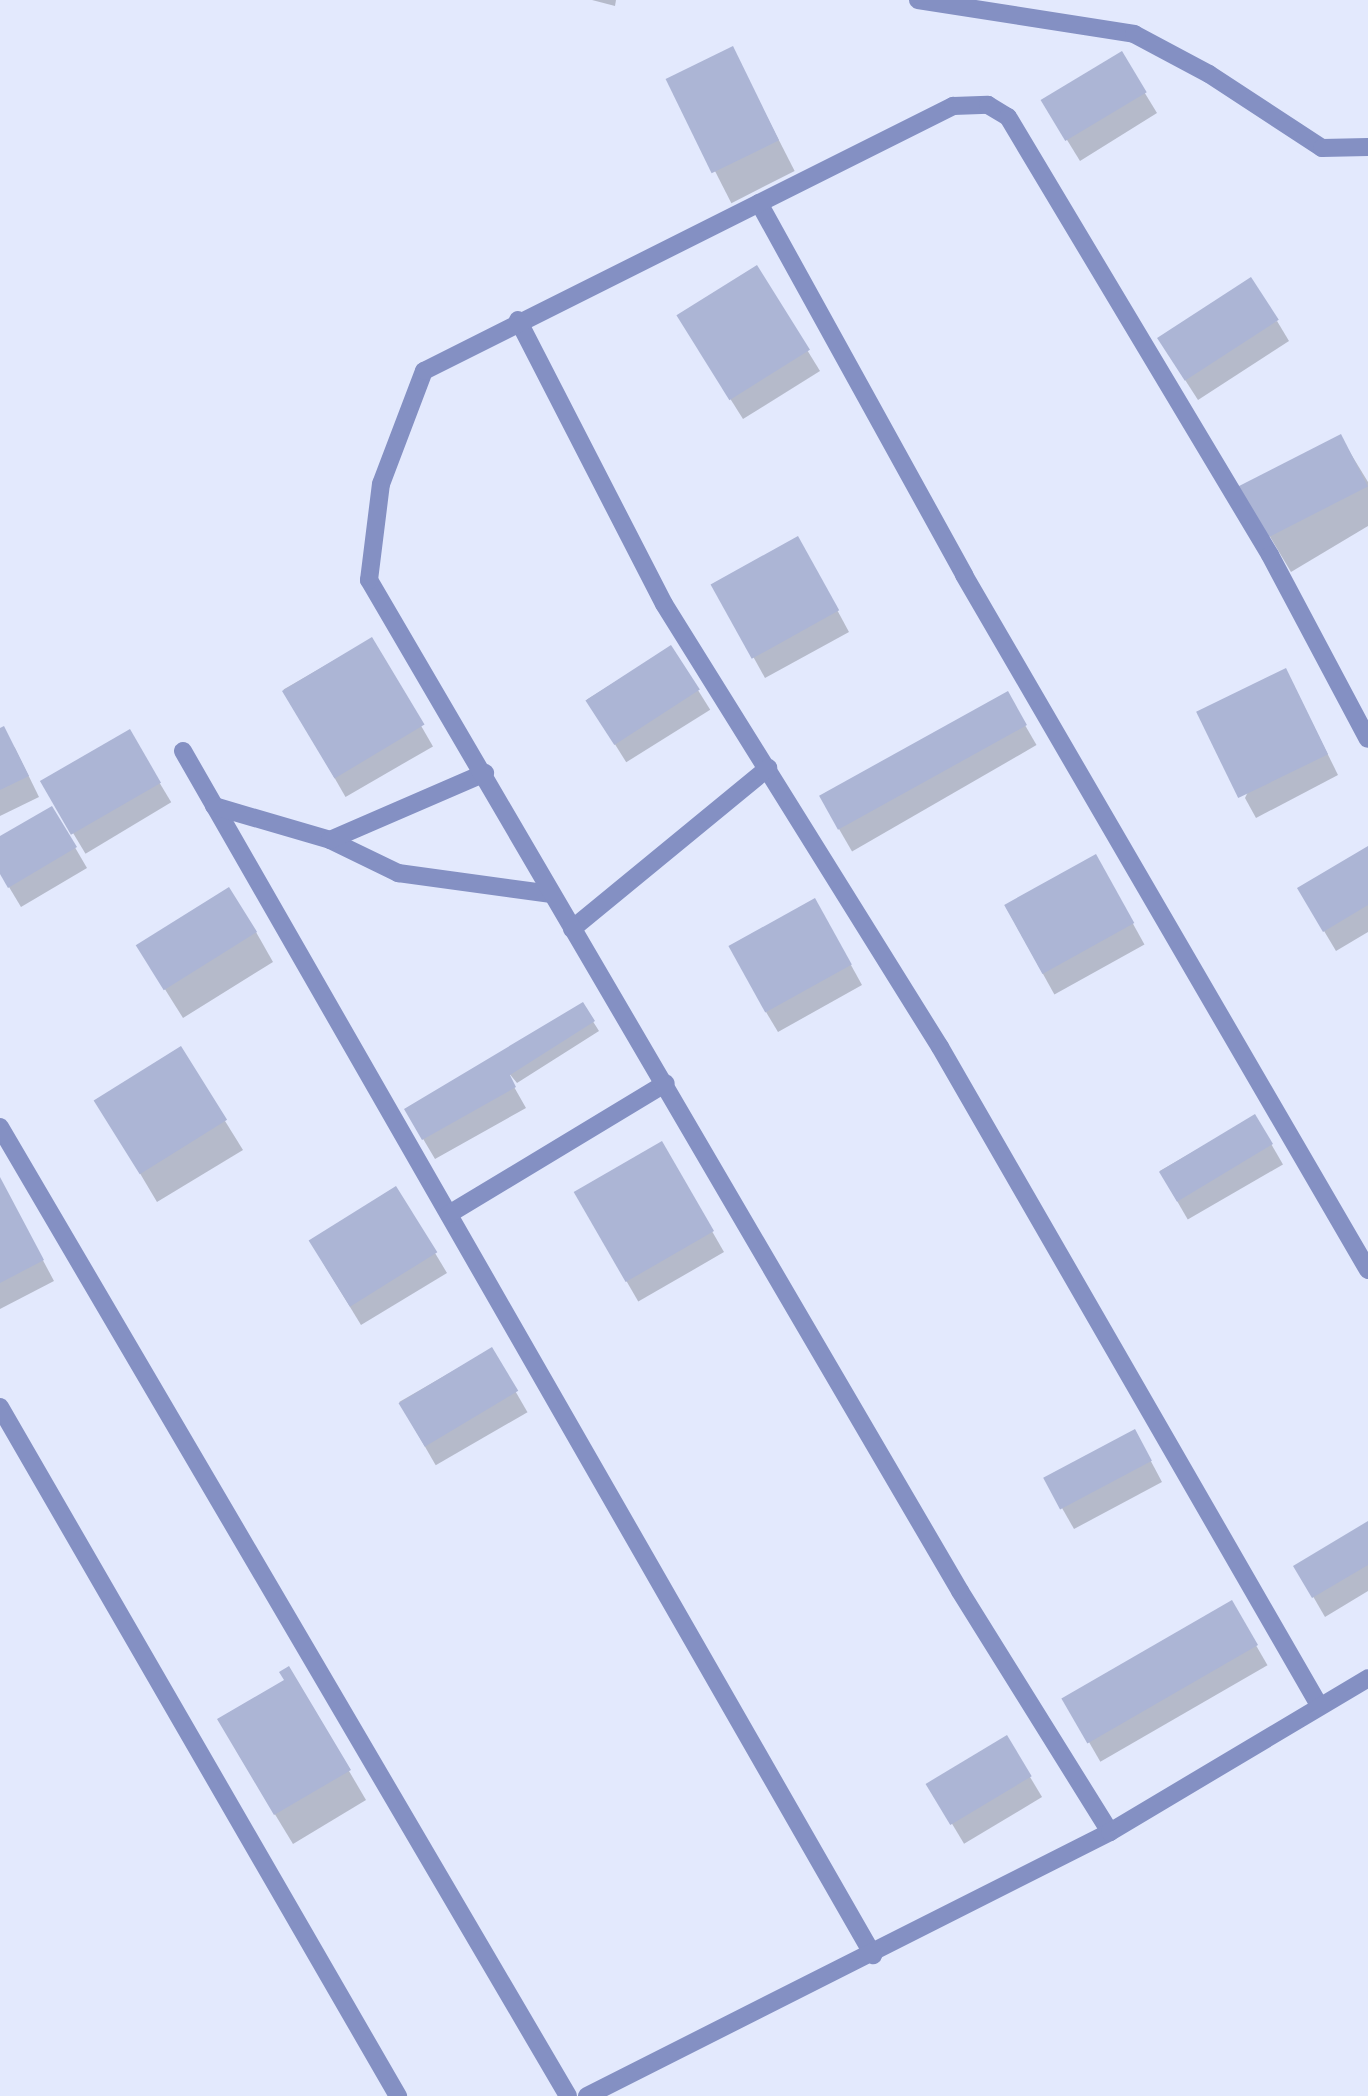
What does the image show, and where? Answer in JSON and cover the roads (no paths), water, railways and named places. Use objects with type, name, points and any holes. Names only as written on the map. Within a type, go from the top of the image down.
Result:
[{"type":"street","points":[[918,0],[1134,34],[1209,74],[1322,148],[1368,147]]},
{"type":"street","points":[[1110,1832],[960,1591],[666,1083],[572,929],[485,773],[369,580],[381,484],[424,370],[518,320],[953,106],[988,105],[1008,117],[1270,555],[1368,739]]},
{"type":"street","points":[[759,203],[971,587],[1368,1270]]},
{"type":"street","points":[[518,320],[664,604],[940,1047],[1319,1705]]},
{"type":"street","points":[[183,751],[873,1955]]},
{"type":"street","points":[[572,929],[768,768]]},
{"type":"street","points":[[330,840],[485,773]]},
{"type":"street","points":[[214,806],[330,840],[398,873],[552,894]]},
{"type":"street","points":[[449,1214],[666,1083]]},
{"type":"street","points":[[0,1128],[568,2096]]},
{"type":"street","points":[[0,1407],[398,2096]]},
{"type":"street","points":[[587,2096],[873,1955],[1110,1832],[1368,1678]]}]
